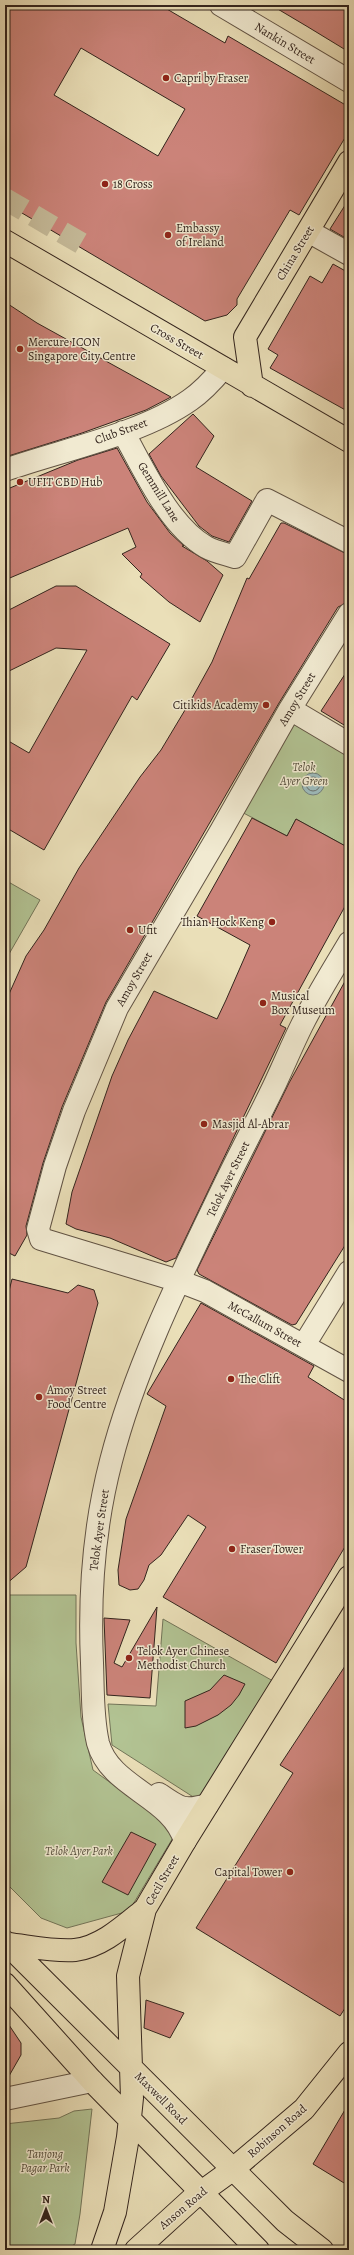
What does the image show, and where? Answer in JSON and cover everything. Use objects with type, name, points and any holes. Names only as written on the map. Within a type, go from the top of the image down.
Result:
[{"type":"main road","name":"China Street","points":[[252,386],[245,345],[253,342],[349,162]]},
{"type":"main road","name":"China Street","points":[[311,233],[349,179]]},
{"type":"main road","name":"Cross Street","points":[[5,241],[252,386],[349,441]]},
{"type":"main road","name":"Cecil Street","points":[[102,2250],[115,2212],[130,2120],[131,2069],[128,1976],[145,1909],[184,1841],[349,1577]]},
{"type":"main road","points":[[6,1943],[76,1950],[102,1941],[145,1909]]},
{"type":"main road","name":"Maxwell Road","points":[[6,1943],[284,2221],[322,2250]]},
{"type":"main road","points":[[5,1984],[92,2081],[199,2193],[258,2250]]},
{"type":"main road","name":"Robinson Road","points":[[232,2170],[304,2109],[349,2053]]},
{"type":"main road","name":"Anson Road","points":[[136,2250],[199,2193],[232,2170]]},
{"type":"street","name":"Nankin Street","points":[[221,5],[349,81]]},
{"type":"street","points":[[311,233],[349,254]]},
{"type":"street","name":"Club Street","points":[[5,470],[123,432],[170,413],[191,400],[206,387],[223,368]]},
{"type":"street","name":"Gemmill Lane","points":[[123,432],[168,510],[182,529],[207,548],[235,557],[267,500],[349,542]]},
{"type":"street","name":"Amoy Street","points":[[172,1279],[41,1239],[38,1229],[55,1166],[74,1111],[117,1008],[221,831],[290,709],[349,614]]},
{"type":"street","points":[[290,709],[349,744]]},
{"type":"street","name":"Telok Ayer Street","points":[[184,1841],[181,1828],[169,1814],[118,1773],[105,1758],[98,1743],[94,1709],[92,1584],[97,1542],[111,1462],[146,1359],[166,1311],[172,1279],[302,1024],[349,943]]},
{"type":"street","points":[[304,1345],[349,1272]]},
{"type":"street","name":"McCallum Street","points":[[172,1279],[205,1291],[349,1371]]},
{"type":"street","points":[[105,1758],[177,1806],[191,1810],[207,1805]]},
{"type":"street","points":[[5,2099],[92,2081]]},
{"type":"green space","name":"Telok Ayer Green","points":[[290,709],[349,750],[349,848],[296,819],[287,836],[234,808]]},
{"type":"green space","points":[[5,880],[40,900],[5,961]]},
{"type":"green space","name":"Telok Ayer Park","points":[[5,1595],[76,1595],[76,1643],[81,1717],[93,1770],[177,1831],[129,1911],[67,1928],[41,1918],[5,1882]]},
{"type":"green space","points":[[163,1619],[273,1681],[198,1800],[112,1745],[108,1704],[156,1706]]},
{"type":"green space","name":"Tanjong Pagar Park","points":[[92,2109],[80,2214],[75,2244],[65,2250],[5,2250],[5,2124],[59,2118],[74,2111]]},
{"type":"water","points":[[313,773],[321,776],[324,784],[321,792],[313,795],[305,792],[302,784],[305,776]]},
{"type":"building","points":[[5,5],[160,5],[225,43],[228,36],[349,107],[349,131],[299,215],[290,210],[237,299],[237,305],[227,315],[205,321],[5,203]],"holes":[[[81,48],[185,109],[158,156],[54,95]]]},
{"type":"building","points":[[271,5],[349,5],[349,52],[308,27]]},
{"type":"building","points":[[349,199],[349,240],[330,229]]},
{"type":"building","points":[[333,264],[349,273],[349,412],[270,368],[278,355],[268,349],[310,276],[322,283]]},
{"type":"building","points":[[5,302],[37,323],[171,397],[146,410],[82,433],[5,457]]},
{"type":"building","points":[[193,414],[214,436],[196,467],[252,501],[229,542],[212,536],[199,526],[161,476],[149,454]]},
{"type":"building","points":[[117,448],[147,502],[170,533],[184,546],[182,546],[207,561],[223,575],[200,622],[169,602],[140,577],[142,574],[122,554],[136,547],[128,528],[5,580],[5,490],[78,460]]},
{"type":"building","points":[[281,523],[284,523],[349,555],[349,602],[338,607],[279,703],[106,1002],[62,1107],[43,1163],[26,1226],[27,1235],[15,1256],[5,1251],[5,1003],[26,956],[44,930],[79,868],[140,777],[161,750],[191,700],[212,662],[247,578],[249,579]]},
{"type":"building","points":[[56,586],[76,586],[170,644],[137,700],[132,696],[44,850],[5,827],[5,739],[29,753],[87,650],[56,648],[5,673],[5,612]]},
{"type":"building","points":[[349,668],[349,728],[321,711]]},
{"type":"building","points":[[252,818],[287,836],[296,819],[349,848],[349,899],[280,1025],[286,1028],[176,1258],[166,1262],[110,1238],[76,1229],[66,1224],[72,1192],[112,1076],[128,1040],[154,991],[217,1019],[250,945],[197,916]]},
{"type":"building","points":[[349,974],[349,1239],[296,1324],[292,1325],[199,1274],[197,1270],[289,1083]]},
{"type":"building","name":"Amoy Street Food Centre","points":[[12,1279],[68,1293],[78,1285],[94,1290],[98,1303],[26,1567],[5,1585],[5,1307]]},
{"type":"building","points":[[201,1303],[314,1366],[308,1377],[349,1403],[349,1540],[276,1663],[163,1597],[206,1527],[188,1515],[161,1555],[149,1565],[144,1580],[138,1589],[130,1590],[119,1585],[118,1570],[126,1519],[166,1406],[147,1394]]},
{"type":"building","name":"Telok Ayer Chinese Methodist Church","points":[[157,1607],[150,1698],[107,1695],[104,1618],[130,1620],[114,1663],[122,1667]]},
{"type":"building","name":"Capital Tower","points":[[349,1660],[349,2002],[340,2016],[196,1928],[293,1773],[280,1765]]},
{"type":"building","points":[[224,1675],[245,1684],[239,1695],[231,1705],[218,1715],[196,1726],[185,1728],[185,1701],[210,1690]]},
{"type":"building","points":[[131,1832],[156,1844],[128,1895],[102,1882]]},
{"type":"building","points":[[146,2000],[184,2013],[170,2038],[144,2028]]},
{"type":"building","points":[[5,2019],[21,2043],[21,2055],[5,2083]]},
{"type":"building","points":[[349,2103],[349,2186],[313,2164]]},
{"type":"tunnel","points":[[5,199],[84,245]]},
{"type":"place","name":"Capri by Fraser","points":[[166,78]]},
{"type":"place","name":"18 Cross","points":[[105,184]]},
{"type":"place","name":"Embassy of Ireland","points":[[168,235]]},
{"type":"place","name":"Mercure ICON Singapore City Centre","points":[[20,349]]},
{"type":"place","name":"UFIT CBD Hub","points":[[20,482]]},
{"type":"place","name":"Citikids Academy","points":[[266,705]]},
{"type":"place","name":"Thian Hock Keng","points":[[272,922]]},
{"type":"place","name":"Ufit","points":[[130,930]]},
{"type":"place","name":"Musical Box Museum","points":[[263,1003]]},
{"type":"place","name":"Masjid Al-Abrar","points":[[204,1124]]},
{"type":"place","name":"The Clift","points":[[231,1379]]},
{"type":"place","name":"Amoy Street Food Centre","points":[[39,1397]]},
{"type":"place","name":"Fraser Tower","points":[[232,1549]]},
{"type":"place","name":"Telok Ayer Chinese Methodist Church","points":[[129,1658]]},
{"type":"place","name":"Capital Tower","points":[[290,1872]]}]
